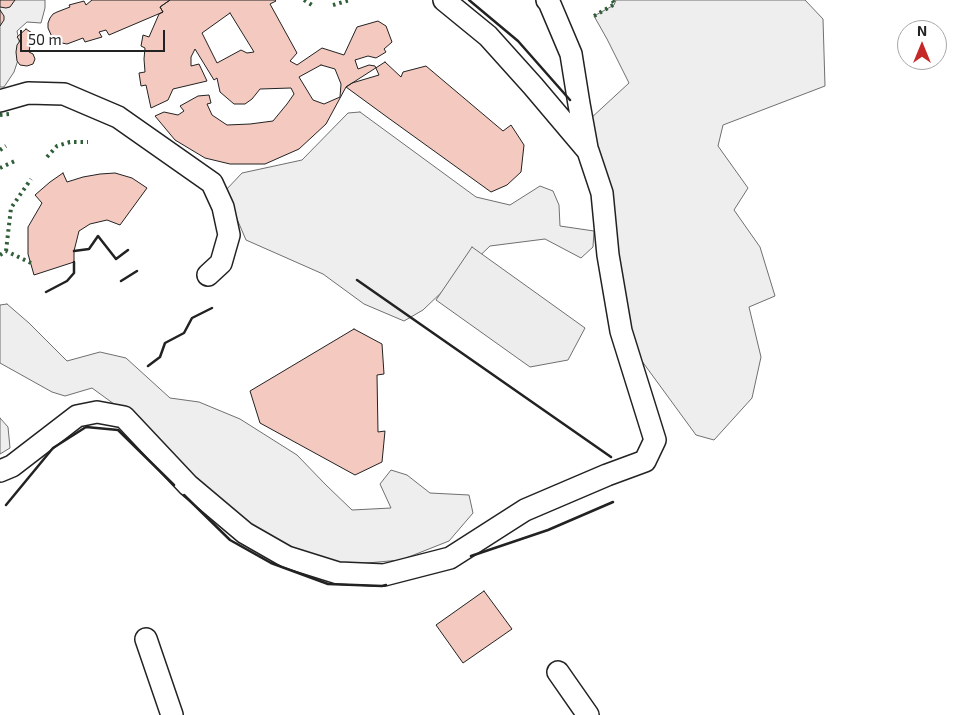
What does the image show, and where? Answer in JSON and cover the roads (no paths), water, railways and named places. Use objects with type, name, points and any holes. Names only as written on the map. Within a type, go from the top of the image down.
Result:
[{"type":"street","points":[[444,0],[488,36],[588,151]]},
{"type":"street","points":[[0,471],[12,466],[78,416],[97,412],[124,417],[188,485],[245,533],[287,556],[338,572],[384,575],[450,558],[526,510],[607,475],[645,461],[655,440],[621,332],[608,255],[602,193],[588,151],[571,54],[547,0]]},
{"type":"street","points":[[0,101],[28,93],[64,94],[118,117],[212,183],[223,207],[229,235],[221,262],[208,275]]},
{"type":"street","points":[[146,639],[172,715]]},
{"type":"street","points":[[558,672],[588,715]]}]
